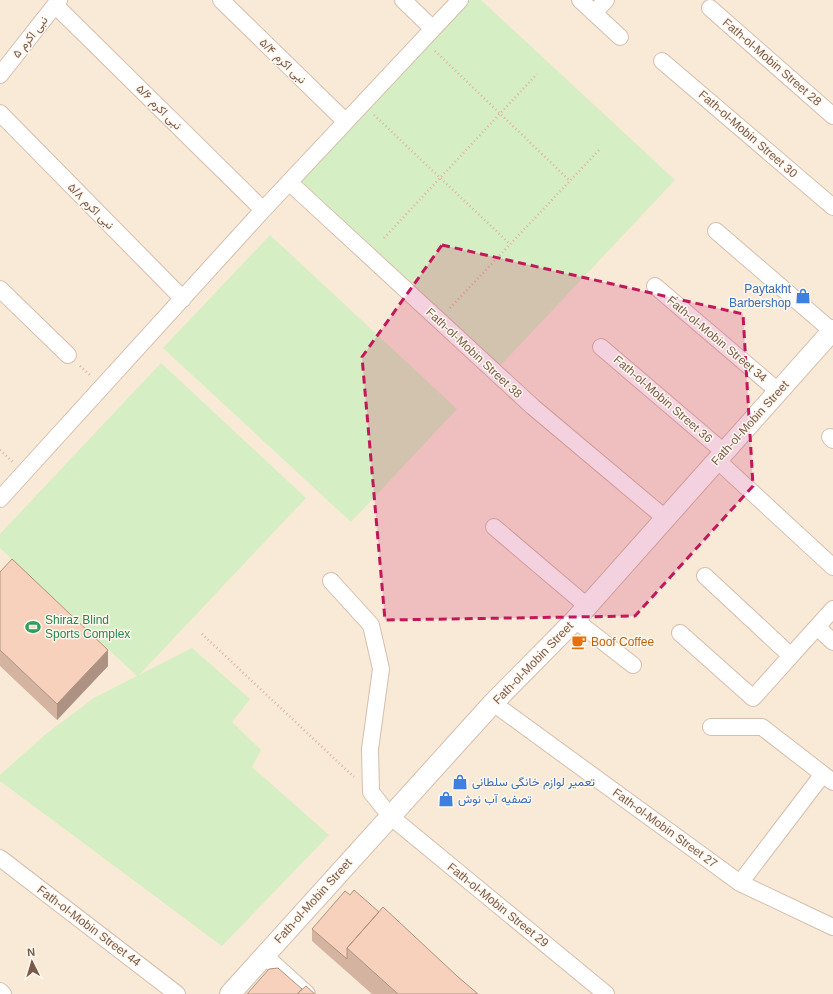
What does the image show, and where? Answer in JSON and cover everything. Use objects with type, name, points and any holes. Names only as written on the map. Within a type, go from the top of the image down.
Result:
[{"type":"street","name":"نبی اکرم ۵/۴","points":[[221,0],[345,121]]},
{"type":"street","points":[[403,0],[428,34]]},
{"type":"street","points":[[0,499],[345,121],[460,0]]},
{"type":"street","points":[[580,0],[620,37]]},
{"type":"street","points":[[594,13],[606,0]]},
{"type":"street","name":"نبی اکرم ۵","points":[[0,75],[57,2]]},
{"type":"street","name":"نبی اکرم ۵/۶","points":[[57,2],[263,210]]},
{"type":"street","name":"Fath-ol-Mobin Street 28","points":[[710,8],[833,116]]},
{"type":"street","name":"Fath-ol-Mobin Street 30","points":[[662,61],[833,207]]},
{"type":"street","name":"نبی اکرم ۵/۸","points":[[0,113],[183,299]]},
{"type":"street","name":"Fath-ol-Mobin Street 38","points":[[289,182],[533,407],[665,518]]},
{"type":"street","points":[[716,231],[832,330]]},
{"type":"street","name":"Fath-ol-Mobin Street 34","points":[[655,286],[778,391]]},
{"type":"street","points":[[0,289],[68,355]]},
{"type":"street","name":"Fath-ol-Mobin Street","points":[[230,994],[390,816],[426,779],[493,703],[581,613],[832,330]]},
{"type":"street","name":"Fath-ol-Mobin Street 36","points":[[601,347],[720,456],[833,567]]},
{"type":"street","points":[[494,527],[633,665]]},
{"type":"street","points":[[705,576],[791,656]]},
{"type":"street","points":[[331,581],[371,625],[381,669],[370,749],[371,792]]},
{"type":"street","points":[[680,633],[753,698],[833,609]]},
{"type":"street","points":[[817,627],[833,642]]},
{"type":"street","name":"Fath-ol-Mobin Street 27","points":[[493,703],[740,883],[833,927]]},
{"type":"street","points":[[711,727],[762,727],[828,778],[740,883]]},
{"type":"street","name":"Fath-ol-Mobin Street 29","points":[[371,792],[390,816],[606,994]]},
{"type":"street","name":"Fath-ol-Mobin Street 44","points":[[0,858],[177,994]]},
{"type":"street","points":[[264,955],[307,994]]},
{"type":"street","points":[[0,991],[3,994]]},
{"type":"path","points":[[428,34],[501,114],[570,181]]},
{"type":"path","points":[[384,238],[537,74]]},
{"type":"path","points":[[362,104],[510,244]]},
{"type":"path","points":[[439,320],[601,148]]},
{"type":"path","points":[[68,355],[103,387]]},
{"type":"path","points":[[202,634],[371,792]]},
{"type":"highlighted area","points":[[442,245],[743,314],[753,486],[635,616],[385,620],[362,357]]},
{"type":"shaded area","points":[[0,0],[833,0],[833,994],[0,994]]},
{"type":"green space","points":[[456,0],[481,0],[675,180],[500,366],[300,181]]},
{"type":"green space","points":[[270,235],[457,409],[351,522],[163,348]]},
{"type":"green space","points":[[161,363],[306,498],[139,675],[192,648],[250,699],[232,722],[261,750],[252,767],[329,835],[222,946],[0,781],[0,775],[46,734],[94,698],[137,676],[0,548],[0,534]]},
{"type":"building","name":"Shiraz Blind Sports Complex","points":[[12,559],[108,650],[57,704],[0,650],[0,572]]},
{"type":"building","points":[[354,890],[379,912],[347,948],[347,959],[312,929],[345,891],[350,895]]},
{"type":"building","points":[[383,907],[478,994],[398,994],[347,948]]},
{"type":"building","points":[[278,968],[302,989],[297,994],[247,994],[269,969]]},
{"type":"building","points":[[306,986],[315,994],[297,994]]},
{"type":"place","name":"Paytakht Barbershop","points":[[803,296]]},
{"type":"place","name":"Shiraz Blind Sports Complex","points":[[33,627]]},
{"type":"place","name":"Boof Coffee","points":[[579,642]]},
{"type":"place","name":"تعمیر لوازم خانگی سلطانی","points":[[460,782]]},
{"type":"place","name":"تصفیه آب نوش","points":[[446,799]]}]
